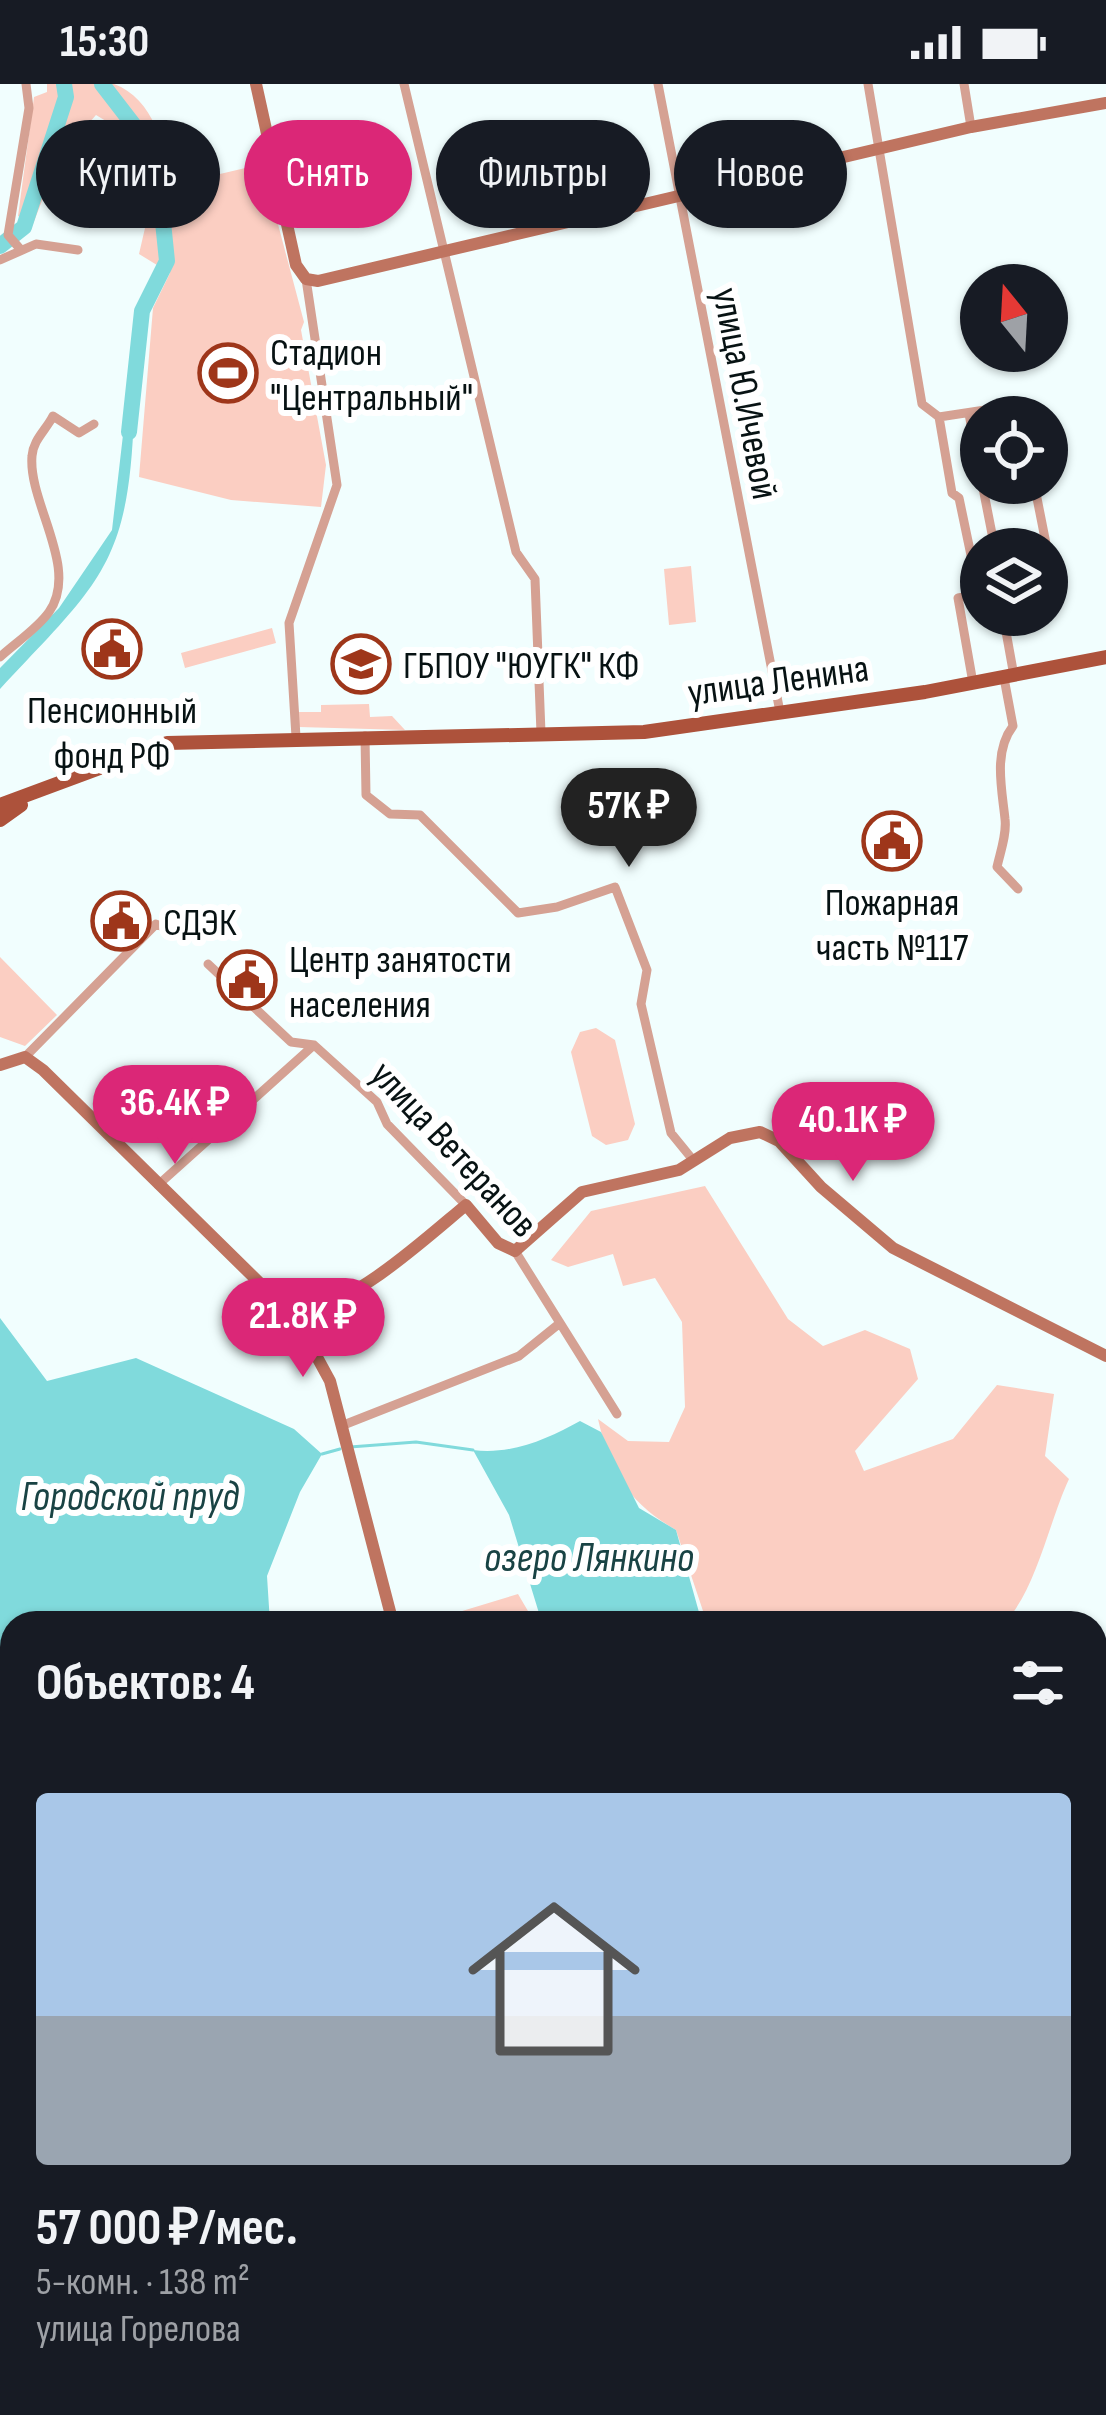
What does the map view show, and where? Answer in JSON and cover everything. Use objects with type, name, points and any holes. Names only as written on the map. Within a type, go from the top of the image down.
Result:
[{"type":"main road","name":"улица Ленина","points":[[34,795],[110,760],[167,743],[644,732],[973,683],[1106,657]]},
{"type":"main road","points":[[0,805],[34,795]]},
{"type":"main road","points":[[0,820],[34,795]]},
{"type":"street","points":[[21,250],[8,235],[29,108],[26,84]]},
{"type":"street","points":[[256,84],[288,234],[306,279],[338,485],[289,623],[296,737]]},
{"type":"street","points":[[404,84],[516,552],[535,580],[541,733]]},
{"type":"street","name":"улица Ю.Ичевой","points":[[658,84],[674,164]]},
{"type":"street","points":[[868,84],[922,404],[939,417],[952,493],[959,499],[965,528]]},
{"type":"street","points":[[964,84],[971,127]]},
{"type":"street","points":[[847,155],[1106,104]]},
{"type":"street","points":[[306,279],[318,281],[674,195]]},
{"type":"street","name":"улица Ю.Ичевой","points":[[687,228],[781,712]]},
{"type":"street","points":[[0,260],[36,244],[78,250]]},
{"type":"street","points":[[939,417],[960,415]]},
{"type":"street","points":[[0,657],[49,613],[56,598],[56,565],[33,472],[36,441],[53,416],[79,433],[94,424]]},
{"type":"street","points":[[965,636],[973,683]]},
{"type":"street","points":[[1006,636],[1013,726],[1003,740],[999,798],[1006,822],[997,867],[1018,889]]},
{"type":"street","points":[[365,736],[366,795],[390,814],[420,815],[518,913],[557,907],[615,887],[647,970],[641,1004],[671,1132],[693,1160]]},
{"type":"street","points":[[0,1065],[25,1057],[156,924],[176,933]]},
{"type":"street","name":"улица Ветеранов","points":[[208,964],[291,1042],[314,1045],[377,1102],[388,1124],[498,1243],[515,1252],[617,1414]]},
{"type":"street","points":[[158,1185],[314,1045]]},
{"type":"street","points":[[25,1057],[281,1304],[303,1315],[341,1426],[390,1611]]},
{"type":"street","points":[[515,1252],[582,1192],[664,1175],[730,1138],[760,1132],[779,1141],[821,1187],[893,1248],[1106,1356]]},
{"type":"street","points":[[303,1315],[326,1307],[400,1260],[466,1205]]},
{"type":"street","points":[[341,1426],[519,1356],[560,1322]]},
{"type":"shaded area","name":"Стадион \"Центральный\"","points":[[47,84],[114,84],[139,101],[152,120],[104,120],[96,115],[92,120],[36,120],[33,224],[18,216],[34,97],[47,92]]},
{"type":"shaded area","name":"Стадион \"Центральный\"","points":[[244,168],[244,228],[279,228],[304,322],[301,330],[326,465],[321,507],[231,500],[139,477],[153,308],[170,273],[139,254],[145,228],[220,228],[220,174]]},
{"type":"shaded area","points":[[691,566],[696,622],[669,625],[664,569]]},
{"type":"shaded area","points":[[272,628],[276,643],[185,668],[181,653]]},
{"type":"shaded area","points":[[369,704],[370,717],[392,716],[405,730],[299,727],[297,712],[321,712],[321,705]]},
{"type":"shaded area","points":[[0,957],[57,1015],[25,1046],[0,1037]]},
{"type":"shaded area","points":[[596,1028],[615,1040],[635,1124],[628,1140],[606,1145],[592,1136],[571,1052],[580,1032]]},
{"type":"shaded area","points":[[705,1186],[788,1319],[823,1346],[865,1330],[910,1349],[918,1379],[855,1451],[864,1471],[953,1439],[997,1385],[1054,1394],[1045,1456],[1069,1479],[1033,1576],[1014,1611],[703,1611],[676,1530],[646,1509],[624,1484],[598,1419],[628,1441],[669,1442],[685,1407],[682,1322],[655,1278],[623,1286],[613,1254],[568,1267],[551,1260],[591,1211]]},
{"type":"shaded area","points":[[518,1594],[528,1611],[462,1611]]},
{"type":"water","points":[[126,409],[134,413],[131,464],[116,539],[103,568],[85,595],[0,689],[0,668],[59,608],[112,530]]},
{"type":"water","name":"Городской пруд","points":[[0,1318],[47,1381],[136,1358],[294,1429],[322,1454],[300,1492],[267,1576],[269,1611],[0,1611]]},
{"type":"water","name":"озеро Лянкино","points":[[580,1421],[601,1432],[639,1508],[676,1530],[699,1611],[538,1611],[509,1515],[473,1450],[501,1450]]},
{"type":"waterway","points":[[0,246],[24,227],[66,97],[64,84]]},
{"type":"waterway","points":[[102,84],[156,154],[167,261],[142,311],[129,432]]},
{"type":"waterway","points":[[350,1447],[416,1442],[473,1450]]},
{"type":"waterway","points":[[322,1454],[340,1449]]},
{"type":"place","name":"Стадион \"Центральный\"","points":[[228,373]]},
{"type":"place","name":"Пенсионный фонд РФ","points":[[112,649]]},
{"type":"place","name":"ГБПОУ \"ЮУГК\" КФ","points":[[361,664]]},
{"type":"place","name":"Пожарная часть №117","points":[[892,841]]},
{"type":"place","name":"СДЭК","points":[[121,921]]},
{"type":"place","name":"Центр занятости населения","points":[[247,980]]}]
